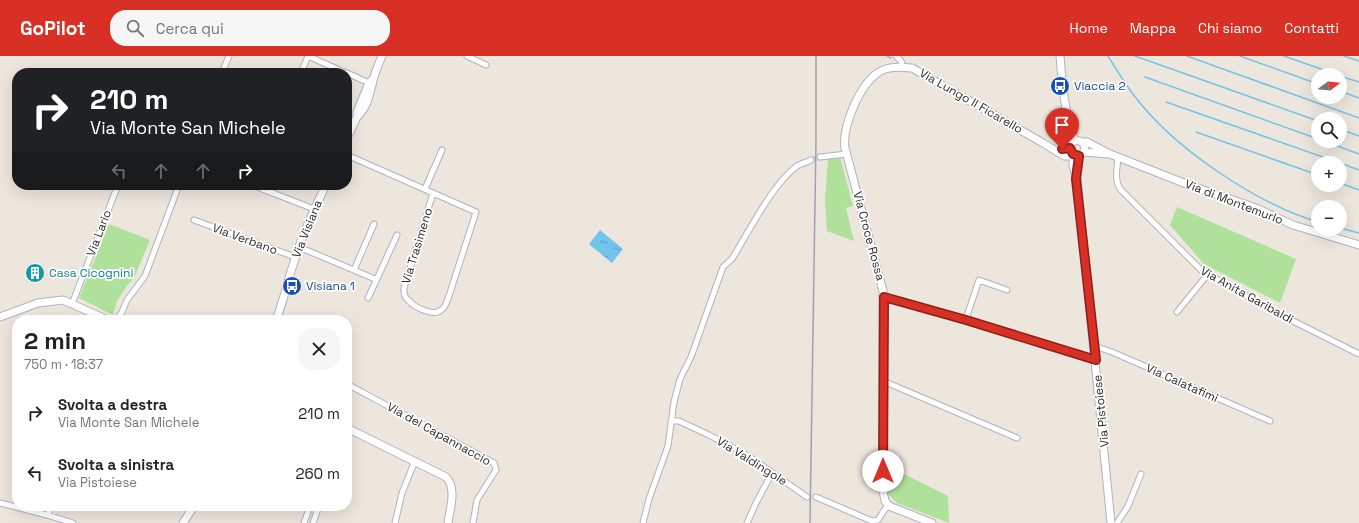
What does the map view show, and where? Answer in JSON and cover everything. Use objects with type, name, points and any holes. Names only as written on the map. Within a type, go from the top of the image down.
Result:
[{"type":"street","points":[[224,68],[229,56]]},
{"type":"street","points":[[303,68],[308,56],[335,68]]},
{"type":"street","points":[[352,128],[357,117],[357,112],[382,56]]},
{"type":"street","points":[[467,56],[486,65]]},
{"type":"street","name":"Via Lungo Il Ficarello","points":[[896,56],[901,61],[903,67],[918,70],[1066,157],[1077,152]]},
{"type":"street","name":"Via Pistoiese","points":[[1060,56],[1063,86],[1072,130],[1079,141],[1085,146],[1077,152],[1073,166],[1076,179],[1096,360],[1111,523]]},
{"type":"street","name":"Via Croce Rossa","points":[[889,506],[885,501],[883,492],[884,297],[844,141],[850,113],[872,79],[887,68],[903,67]]},
{"type":"street","points":[[352,75],[371,81]]},
{"type":"street","points":[[1077,152],[1072,143],[1079,141]]},
{"type":"street","name":"Via di Montemurlo","points":[[1079,141],[1087,142],[1118,158],[1188,185],[1256,208],[1293,225],[1359,245]]},
{"type":"street","points":[[425,189],[442,150]]},
{"type":"street","name":"Via di Montemurlo","points":[[1077,152],[1110,154]]},
{"type":"street","points":[[820,157],[847,154]]},
{"type":"street","points":[[352,157],[433,193]]},
{"type":"street","name":"Via Anita Garibaldi","points":[[1118,158],[1116,177],[1118,187],[1198,268],[1281,315],[1359,354]]},
{"type":"street","points":[[643,523],[649,499],[668,446],[674,402],[680,379],[691,358],[723,267],[732,259],[773,192],[800,164],[811,160]]},
{"type":"street","name":"Via Lario","points":[[72,304],[116,190]]},
{"type":"street","points":[[121,315],[127,300],[144,276],[177,190]]},
{"type":"street","points":[[269,190],[314,209]]},
{"type":"street","name":"Via Visiana","points":[[278,315],[299,247],[314,209],[324,190]]},
{"type":"street","name":"Via Trasimeno","points":[[433,193],[476,212],[445,307],[441,311],[434,313],[427,312],[408,301],[404,295],[404,288],[433,193]]},
{"type":"street","name":"Via Verbano","points":[[194,220],[295,258]]},
{"type":"street","points":[[354,270],[374,224]]},
{"type":"street","points":[[368,298],[397,235]]},
{"type":"street","points":[[299,247],[375,279],[376,281]]},
{"type":"street","points":[[1177,312],[1208,274]]},
{"type":"street","points":[[966,320],[979,280],[1007,290]]},
{"type":"street","points":[[884,297],[966,320],[1096,360]]},
{"type":"street","points":[[0,317],[38,303],[63,300],[97,315]]},
{"type":"street","name":"Via Calatafimi","points":[[1094,346],[1112,352],[1270,421]]},
{"type":"street","points":[[883,381],[1017,438]]},
{"type":"street","name":"Via del Capannaccio","points":[[352,387],[494,463],[496,470],[477,500],[473,523]]},
{"type":"street","name":"Via Valdingole","points":[[671,421],[679,422],[709,435],[747,455],[807,497]]},
{"type":"street","points":[[352,430],[444,475],[449,480],[452,490],[448,523]]},
{"type":"street","points":[[395,523],[404,487],[414,461]]},
{"type":"street","points":[[747,523],[772,473]]},
{"type":"street","points":[[1117,523],[1128,506],[1142,474]]},
{"type":"street","points":[[816,497],[872,521],[878,520],[889,506],[932,523]]},
{"type":"street","points":[[0,503],[12,506]]},
{"type":"street","points":[[32,511],[73,523]]},
{"type":"street","points":[[48,515],[49,511]]},
{"type":"street","points":[[183,523],[191,511]]},
{"type":"street","points":[[304,523],[308,511]]},
{"type":"street","points":[[314,523],[318,511]]},
{"type":"green space","points":[[840,157],[853,206],[846,208],[854,241],[827,231],[825,200],[828,159]]},
{"type":"green space","points":[[1177,207],[1296,259],[1280,303],[1204,264],[1170,225]]},
{"type":"green space","points":[[109,224],[150,240],[134,278],[117,301],[113,315],[79,298]]},
{"type":"green space","points":[[888,466],[948,496],[949,523],[897,503],[888,494]]},
{"type":"water","points":[[600,230],[623,249],[612,263],[589,244]]},
{"type":"waterway","points":[[887,56],[891,58]]},
{"type":"waterway","points":[[1108,56],[1130,89],[1150,114],[1192,153],[1216,171],[1242,187],[1268,201],[1311,219]]},
{"type":"waterway","points":[[1135,56],[1311,119]]},
{"type":"waterway","points":[[1187,56],[1359,118]]},
{"type":"waterway","points":[[1240,56],[1311,81]]},
{"type":"waterway","points":[[1284,56],[1318,68]]},
{"type":"waterway","points":[[1344,56],[1359,61]]},
{"type":"waterway","points":[[1145,77],[1311,136]]},
{"type":"waterway","points":[[1347,78],[1359,82]]},
{"type":"waterway","points":[[1347,94],[1359,98]]},
{"type":"waterway","points":[[1166,102],[1320,156]]},
{"type":"waterway","points":[[1196,132],[1311,173]]},
{"type":"waterway","points":[[1347,132],[1359,136]]},
{"type":"waterway","points":[[1343,148],[1359,154]]},
{"type":"waterway","points":[[1347,166],[1359,170]]},
{"type":"waterway","points":[[1347,186],[1359,190]]},
{"type":"waterway","points":[[1347,230],[1359,233]]},
{"type":"tunnel","points":[[811,160],[820,157]]},
{"type":"railway","points":[[810,523],[816,56]]},
{"type":"place","name":"Viaccia 2","points":[[1060,86]]},
{"type":"place","name":"Casa Cicognini","points":[[35,273]]},
{"type":"place","name":"Visiana 1","points":[[292,286]]},
{"type":"route","points":[[883,471],[884,297],[966,320],[1096,360],[1076,179],[1079,156],[1073,154],[1070,148],[1062,149]]}]
